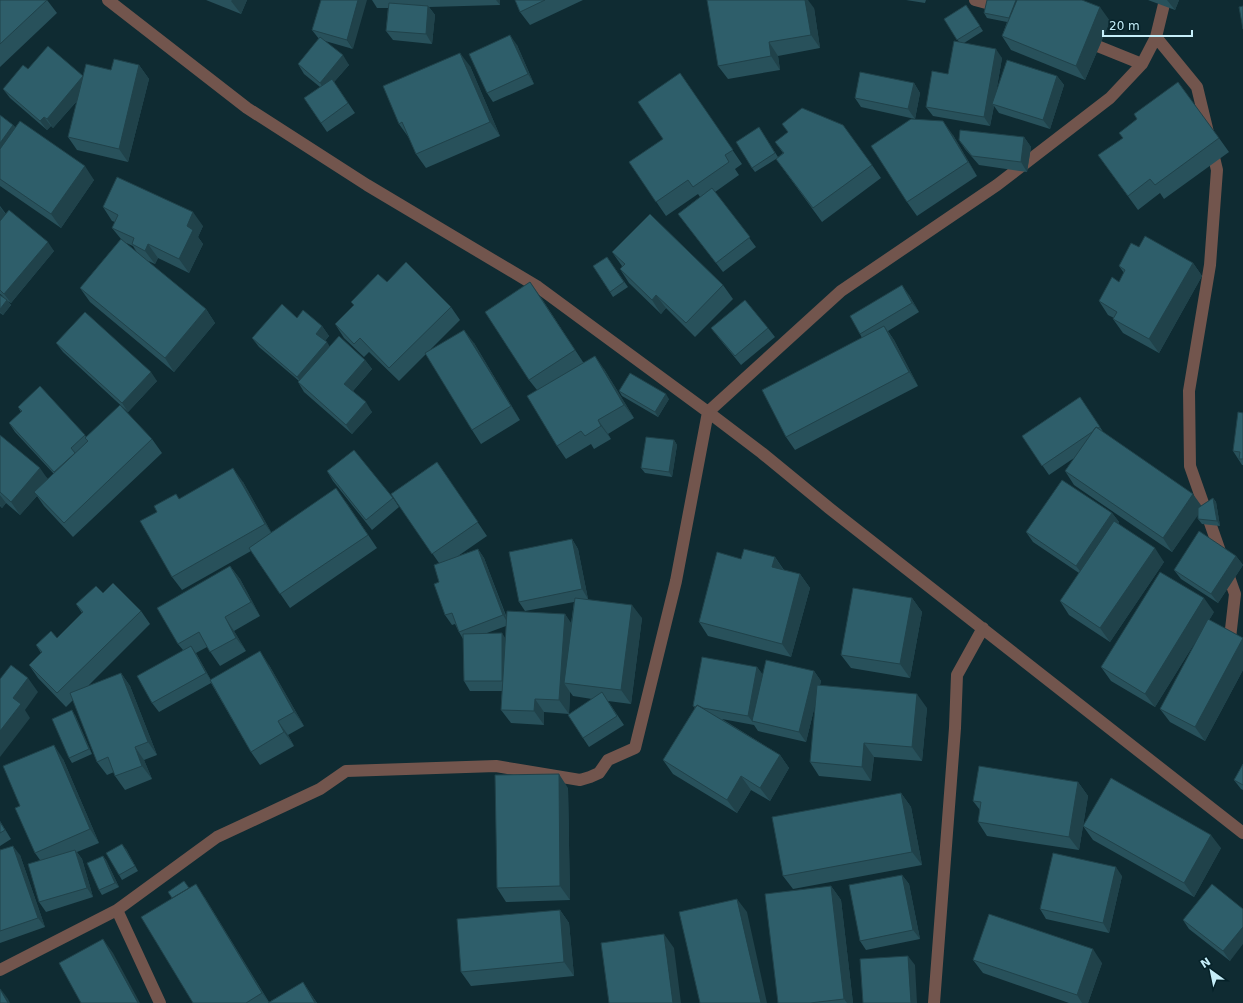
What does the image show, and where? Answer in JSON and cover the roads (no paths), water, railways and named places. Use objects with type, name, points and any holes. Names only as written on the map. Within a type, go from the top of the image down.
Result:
[{"type":"street","points":[[108,0],[247,108],[367,185],[538,287],[762,453],[829,508],[1243,834]]},
{"type":"street","points":[[975,0],[1009,10]]},
{"type":"street","points":[[0,970],[116,910],[217,837],[320,789],[346,771],[496,766],[580,780],[590,778],[599,773],[608,760],[635,748],[676,581],[708,412],[841,291],[997,185],[1110,98],[1142,64],[1156,37],[1164,0]]},
{"type":"street","points":[[1076,37],[1142,64]]},
{"type":"street","points":[[1156,37],[1197,87],[1217,170],[1210,265],[1189,391],[1190,466],[1235,594],[1228,657]]},
{"type":"street","points":[[934,1003],[955,728],[957,675],[982,628]]},
{"type":"street","points":[[116,910],[160,1003]]}]
